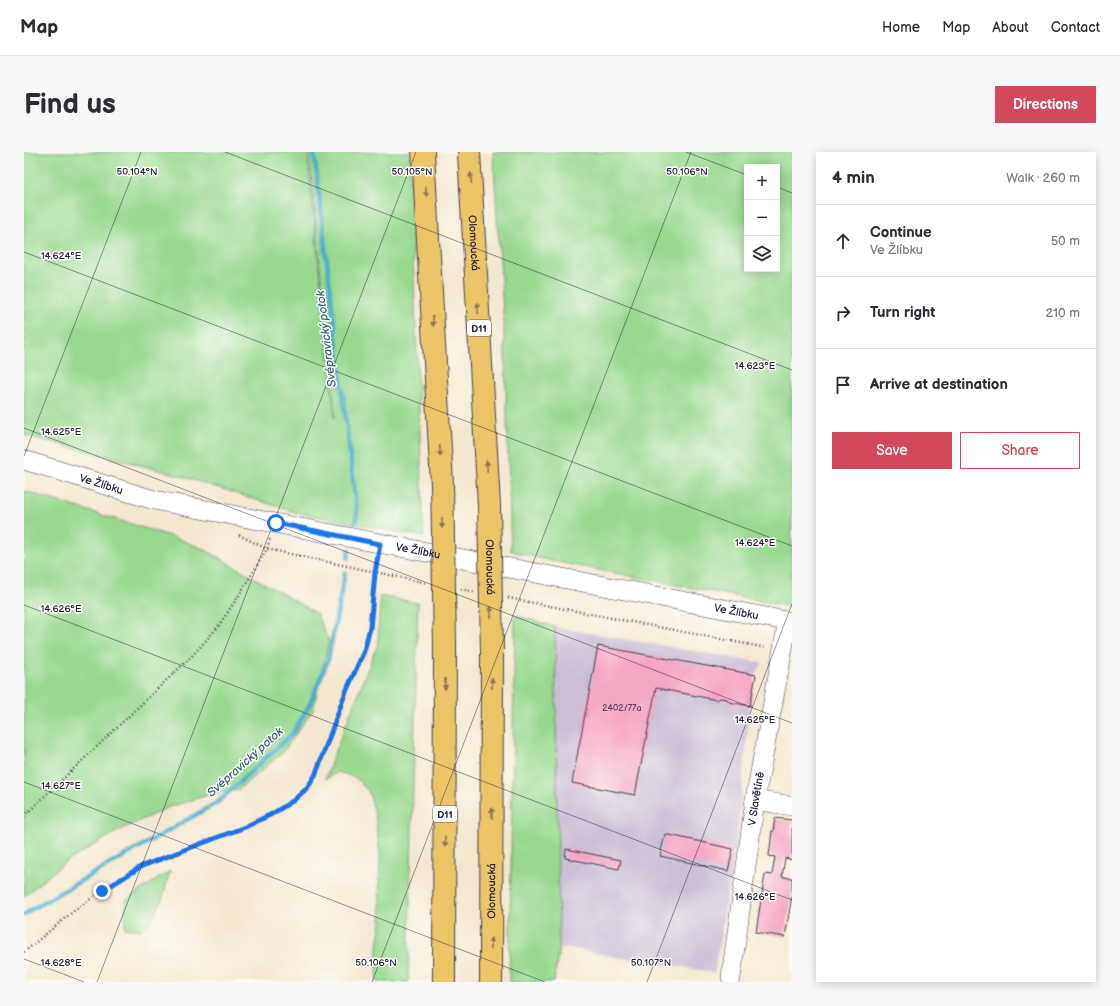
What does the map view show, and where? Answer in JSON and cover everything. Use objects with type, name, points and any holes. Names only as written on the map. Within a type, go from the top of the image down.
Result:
[{"type":"highway","name":"D11","points":[[423,152],[442,484],[446,645],[444,982]]},
{"type":"highway","name":"Olomoucká","points":[[469,152],[489,505],[492,651],[491,982]]},
{"type":"street","name":"Ve Žlíbku","points":[[24,460],[154,500],[790,621]]},
{"type":"street","name":"V Slavětíně","points":[[731,977],[755,800],[782,651],[790,621]]},
{"type":"street","name":"V Slavětíně","points":[[755,800],[792,806]]},
{"type":"path","points":[[24,816],[192,656],[217,628],[267,549],[276,523]]},
{"type":"path","points":[[24,952],[75,910],[142,866],[245,827],[272,814],[294,800],[307,788],[315,776],[345,694],[364,651],[370,628],[375,573],[380,544]]},
{"type":"path","points":[[300,556],[375,573],[430,583]]},
{"type":"path","points":[[453,588],[477,592]]},
{"type":"path","points":[[500,597],[782,651]]},
{"type":"shaded area","points":[[555,627],[762,663],[756,675],[750,706],[736,847],[714,974],[708,971],[625,959],[559,947]]},
{"type":"green space","points":[[24,152],[307,152],[335,418],[309,152],[409,152],[424,537],[295,512],[171,473],[24,435]]},
{"type":"green space","points":[[493,152],[792,152],[792,607],[552,561],[511,551],[504,325]]},
{"type":"green space","points":[[24,491],[173,537],[202,548],[316,613],[329,641],[313,710],[282,753],[239,789],[208,795],[169,807],[118,831],[67,861],[24,896]]},
{"type":"green space","points":[[380,596],[418,603],[408,982],[377,982],[381,920],[379,882],[380,855],[375,815],[369,792],[356,778],[338,772],[325,779],[378,643]]},
{"type":"green space","points":[[515,615],[555,627],[559,947],[554,982],[509,982]]},
{"type":"green space","points":[[170,871],[162,900],[153,919],[141,930],[125,928],[126,900]]},
{"type":"building","points":[[598,646],[756,675],[750,706],[729,702],[727,699],[720,698],[717,700],[656,688],[635,795],[572,783]]},
{"type":"building","points":[[775,818],[792,820],[792,860],[785,858],[782,877],[792,878],[792,896],[785,937],[756,932],[765,874],[772,875],[775,857],[769,856]]},
{"type":"building","points":[[665,834],[733,849],[728,871],[660,856]]},
{"type":"building","points":[[566,849],[621,860],[619,869],[565,858]]},
{"type":"waterway","name":"Svépravický potok","points":[[314,152],[357,513],[355,523]]},
{"type":"waterway","name":"Svépravický potok","points":[[348,558],[349,550]]},
{"type":"waterway","name":"Svépravický potok","points":[[24,915],[218,802],[292,734],[308,708],[328,660],[345,573]]},
{"type":"route","points":[[102,891],[142,866],[245,827],[272,814],[294,800],[307,788],[315,776],[345,694],[364,651],[370,628],[375,573],[380,544],[276,523]]}]
